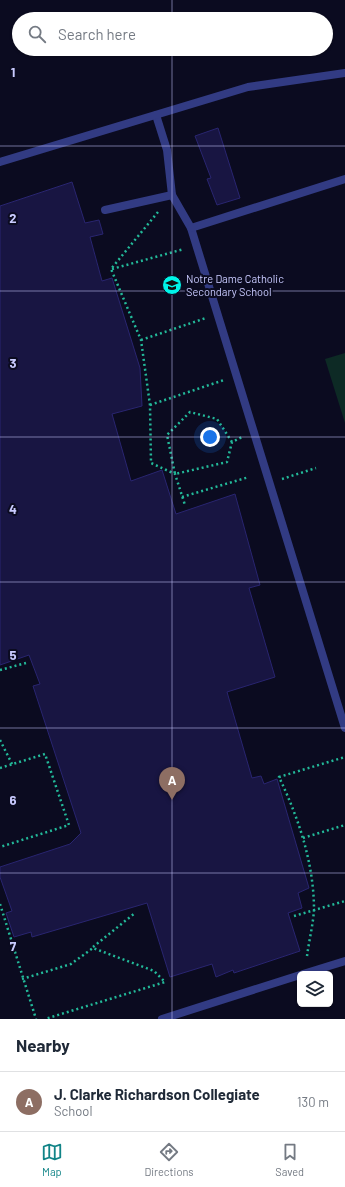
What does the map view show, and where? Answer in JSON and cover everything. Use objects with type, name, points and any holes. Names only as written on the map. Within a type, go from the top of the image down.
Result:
[{"type":"lane","points":[[0,162],[248,87],[345,72]]},
{"type":"lane","points":[[156,115],[167,150],[172,195],[191,228],[345,728]]},
{"type":"lane","points":[[191,228],[345,179]]},
{"type":"lane","points":[[105,210],[172,195]]},
{"type":"lane","points":[[313,971],[345,961]]},
{"type":"lane","points":[[162,1019],[297,976]]},
{"type":"path","points":[[111,269],[172,195]]},
{"type":"path","points":[[111,269],[196,245]]},
{"type":"path","points":[[111,269],[141,340],[150,405],[152,463],[175,474],[227,462],[232,442],[217,419],[190,412],[168,435],[175,474],[185,505]]},
{"type":"path","points":[[141,340],[218,314]]},
{"type":"path","points":[[150,405],[236,376]]},
{"type":"path","points":[[232,442],[254,432]]},
{"type":"path","points":[[270,483],[316,468]]},
{"type":"path","points":[[182,497],[249,477]]},
{"type":"path","points":[[0,670],[26,663]]},
{"type":"path","points":[[0,740],[12,764]]},
{"type":"path","points":[[0,768],[45,754],[69,825],[0,847]]},
{"type":"path","points":[[307,956],[314,911],[308,855],[294,808],[279,777],[345,756]]},
{"type":"path","points":[[303,838],[345,825]]},
{"type":"path","points":[[294,916],[345,901]]},
{"type":"path","points":[[0,904],[22,979],[36,1019]]},
{"type":"path","points":[[22,979],[71,964],[135,913]]},
{"type":"path","points":[[45,1019],[165,982],[154,971],[93,948]]},
{"type":"green space","points":[[345,353],[345,423],[325,359]]},
{"type":"building","points":[[218,128],[240,198],[217,205],[207,179],[211,178],[195,136]]},
{"type":"building","points":[[72,182],[85,223],[99,220],[103,234],[90,237],[102,281],[112,278],[140,368],[142,406],[112,414],[131,481],[162,470],[176,514],[235,494],[260,585],[249,588],[275,677],[227,692],[252,778],[261,776],[264,784],[277,779],[309,888],[298,893],[302,908],[288,913],[300,951],[234,973],[233,970],[216,977],[212,964],[170,977],[147,903],[32,937],[31,932],[14,937],[6,913],[12,911],[0,877],[0,867],[70,844],[81,833],[33,686],[40,684],[29,655],[0,665],[0,206]]},
{"type":"place","name":"Notre Dame Catholic Secondary School","points":[[172,285]]},
{"type":"place","name":"J. Clarke Richardson Collegiate","points":[[172,800]]}]
